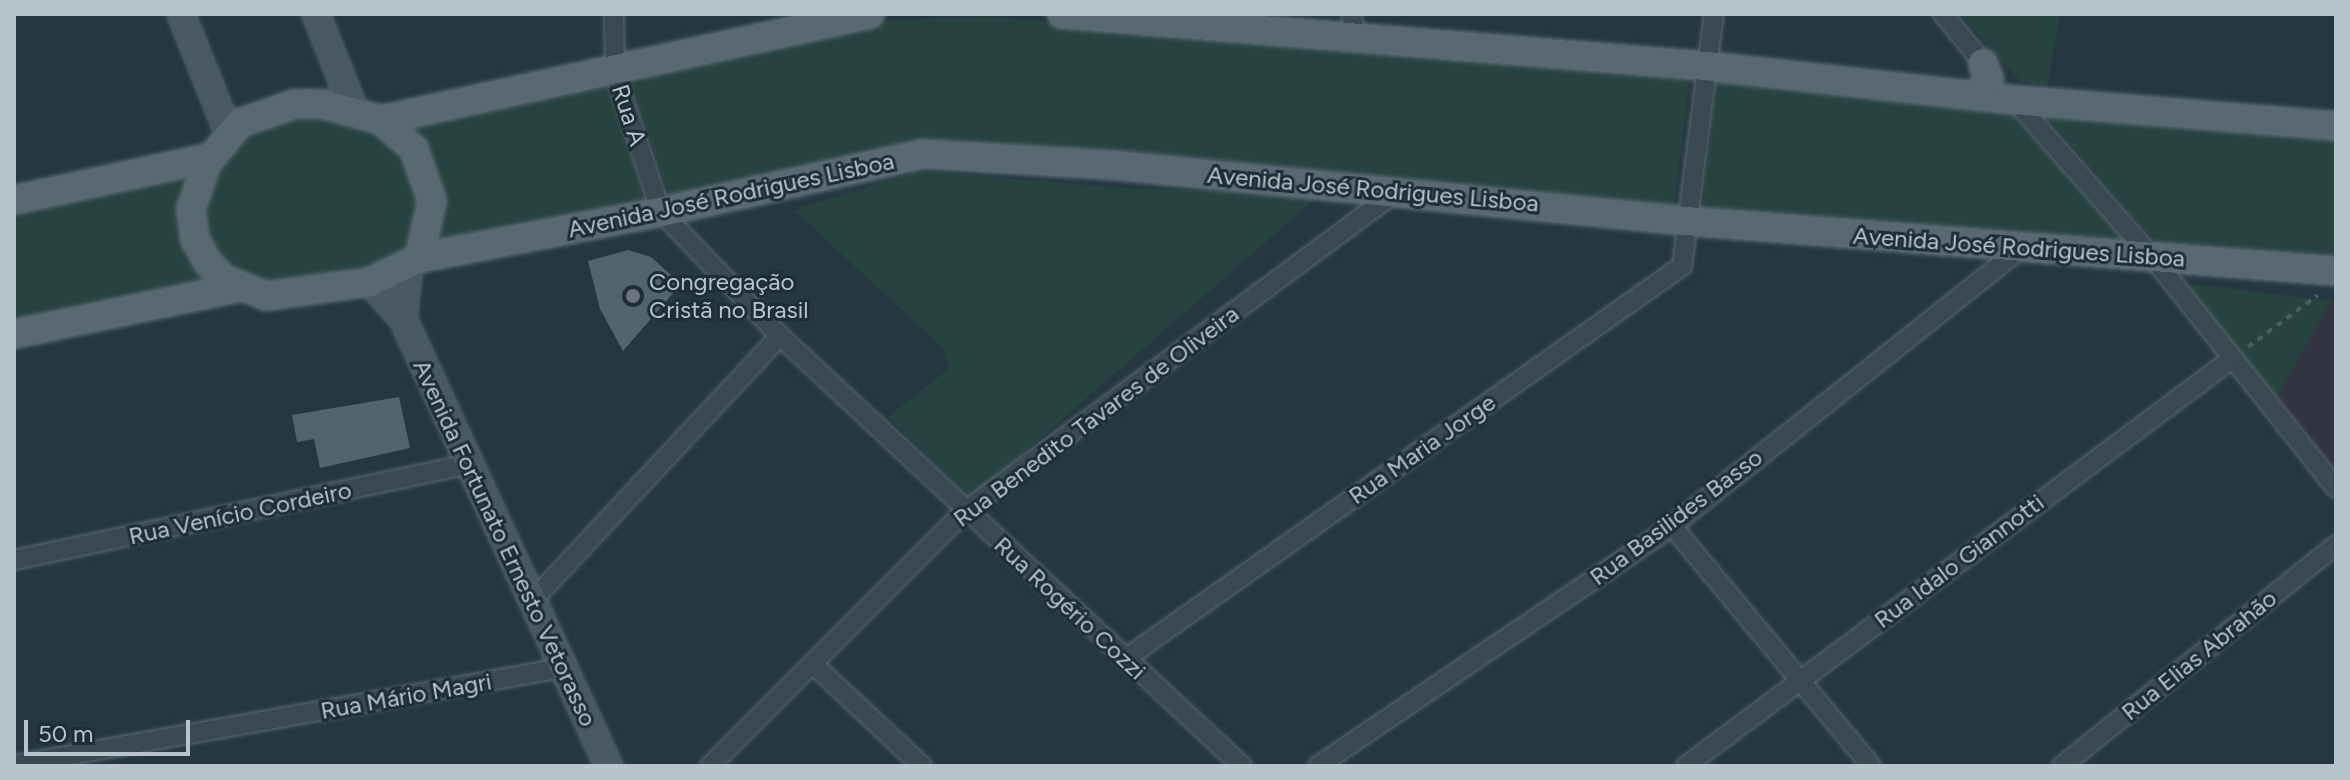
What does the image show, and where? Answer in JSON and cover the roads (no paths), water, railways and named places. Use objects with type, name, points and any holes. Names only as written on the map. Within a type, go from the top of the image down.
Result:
[{"type":"main road","points":[[381,120],[615,73],[870,14]]},
{"type":"main road","points":[[1062,14],[1354,26],[2014,100],[2336,126]]},
{"type":"main road","points":[[1975,96],[1989,79],[1983,63]]},
{"type":"main road","points":[[295,104],[354,110],[381,120],[414,149],[425,169],[432,201],[414,260],[370,282],[266,296],[222,278],[195,239],[194,189],[209,158],[240,123],[295,104]]},
{"type":"main road","name":"Avenida José Rodrigues Lisboa","points":[[414,260],[661,212],[922,154],[1399,189],[1686,221],[2153,258],[2330,281]]},
{"type":"main road","points":[[14,200],[209,158]]},
{"type":"main road","points":[[14,334],[240,287]]},
{"type":"street","points":[[181,14],[229,134]]},
{"type":"street","points":[[316,14],[354,110]]},
{"type":"street","name":"Rua A","points":[[614,14],[615,73],[661,212]]},
{"type":"street","name":"Rua Maria Jorge","points":[[1125,659],[1682,266],[1714,14]]},
{"type":"street","points":[[1943,14],[2153,258],[2336,488]]},
{"type":"street","name":"Rua Benedito Tavares de Oliveira","points":[[710,766],[965,511],[1399,189]]},
{"type":"street","name":"Rua Rogério Cozzi","points":[[661,212],[780,336],[1242,766]]},
{"type":"street","name":"Rua Basilides Basso","points":[[1318,766],[1672,526],[2020,249]]},
{"type":"street","name":"Avenida Fortunato Ernesto Vetorasso","points":[[403,319],[414,260]]},
{"type":"street","name":"Avenida Fortunato Ernesto Vetorasso","points":[[370,282],[403,319],[466,465],[609,766]]},
{"type":"street","points":[[531,602],[780,336]]},
{"type":"street","name":"Rua Idalo Giannotti","points":[[1686,766],[2233,358]]},
{"type":"street","name":"Rua Venício Cordeiro","points":[[14,560],[466,465]]},
{"type":"street","points":[[1672,526],[1803,678],[1871,766]]},
{"type":"street","name":"Rua Elias Abrahão","points":[[2062,766],[2336,545]]},
{"type":"street","points":[[814,665],[922,766]]},
{"type":"street","name":"Rua Mário Magri","points":[[14,765],[562,668]]},
{"type":"place","name":"Congregação Cristã no Brasil","points":[[633,296]]}]
